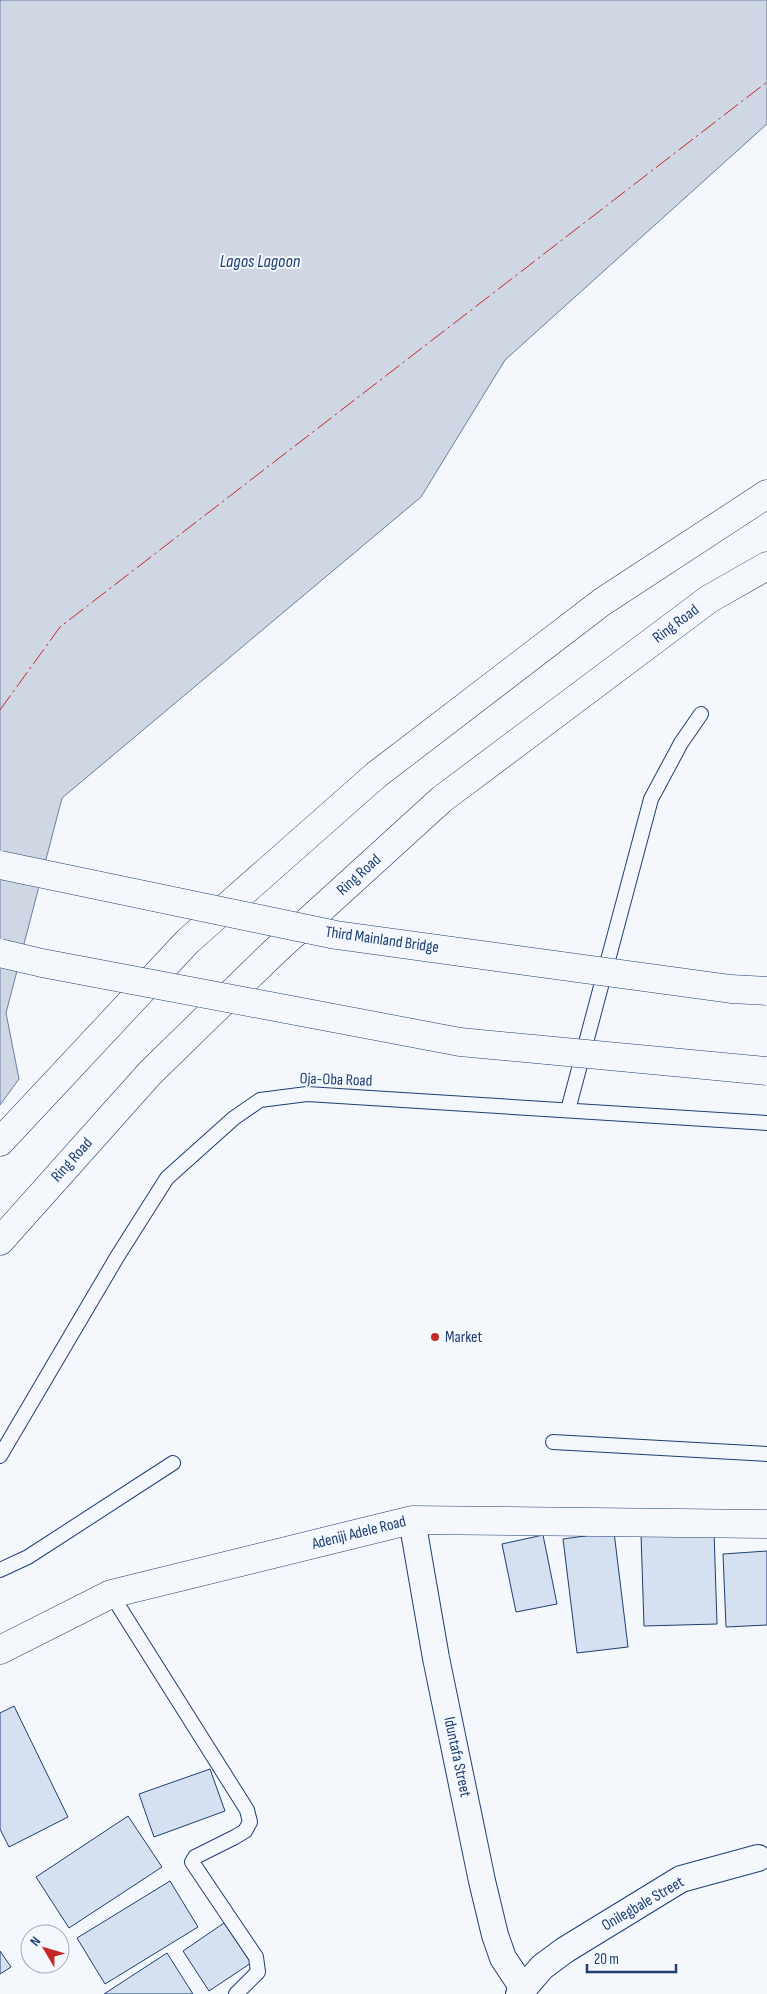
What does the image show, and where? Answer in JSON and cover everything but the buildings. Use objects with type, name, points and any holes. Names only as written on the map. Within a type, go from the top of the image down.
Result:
[{"type":"main road","points":[[0,1142],[188,941],[376,775],[602,602],[767,494]]},
{"type":"main road","name":"Ring Road","points":[[0,1241],[150,1073],[274,952],[442,800],[710,598],[767,566]]},
{"type":"main road","name":"Third Mainland Bridge","points":[[0,865],[336,934],[731,989],[767,991]]},
{"type":"main road","points":[[0,953],[42,963],[460,1042],[767,1071]]},
{"type":"main road","name":"Adeniji Adele Road","points":[[0,1650],[112,1594],[412,1520],[767,1524]]},
{"type":"street","name":"Iduntafa Street","points":[[412,1520],[436,1658],[489,1908],[503,1958],[523,1992]]},
{"type":"street","name":"Onilegbale Street","points":[[523,1992],[542,1967],[565,1950],[681,1879],[758,1858]]},
{"type":"lane","points":[[568,1110],[652,800],[681,743],[701,714]]},
{"type":"lane","name":"Oja-Oba Road","points":[[0,1456],[117,1257],[168,1178],[234,1118],[260,1100],[307,1094],[767,1122]]},
{"type":"lane","points":[[553,1442],[767,1454]]},
{"type":"lane","points":[[0,1570],[28,1557],[173,1463]]},
{"type":"lane","points":[[112,1594],[247,1810],[250,1822],[245,1831],[195,1857],[192,1862],[256,1957],[258,1972],[236,1994]]},
{"type":"water","name":"Lagos Lagoon","points":[[0,0],[767,0],[767,124],[505,360],[421,497],[62,798],[6,1013],[19,1079],[0,1105]]},
{"type":"power","points":[[0,710],[60,627],[767,82]]},
{"type":"place","name":"Market","points":[[435,1337]]}]
